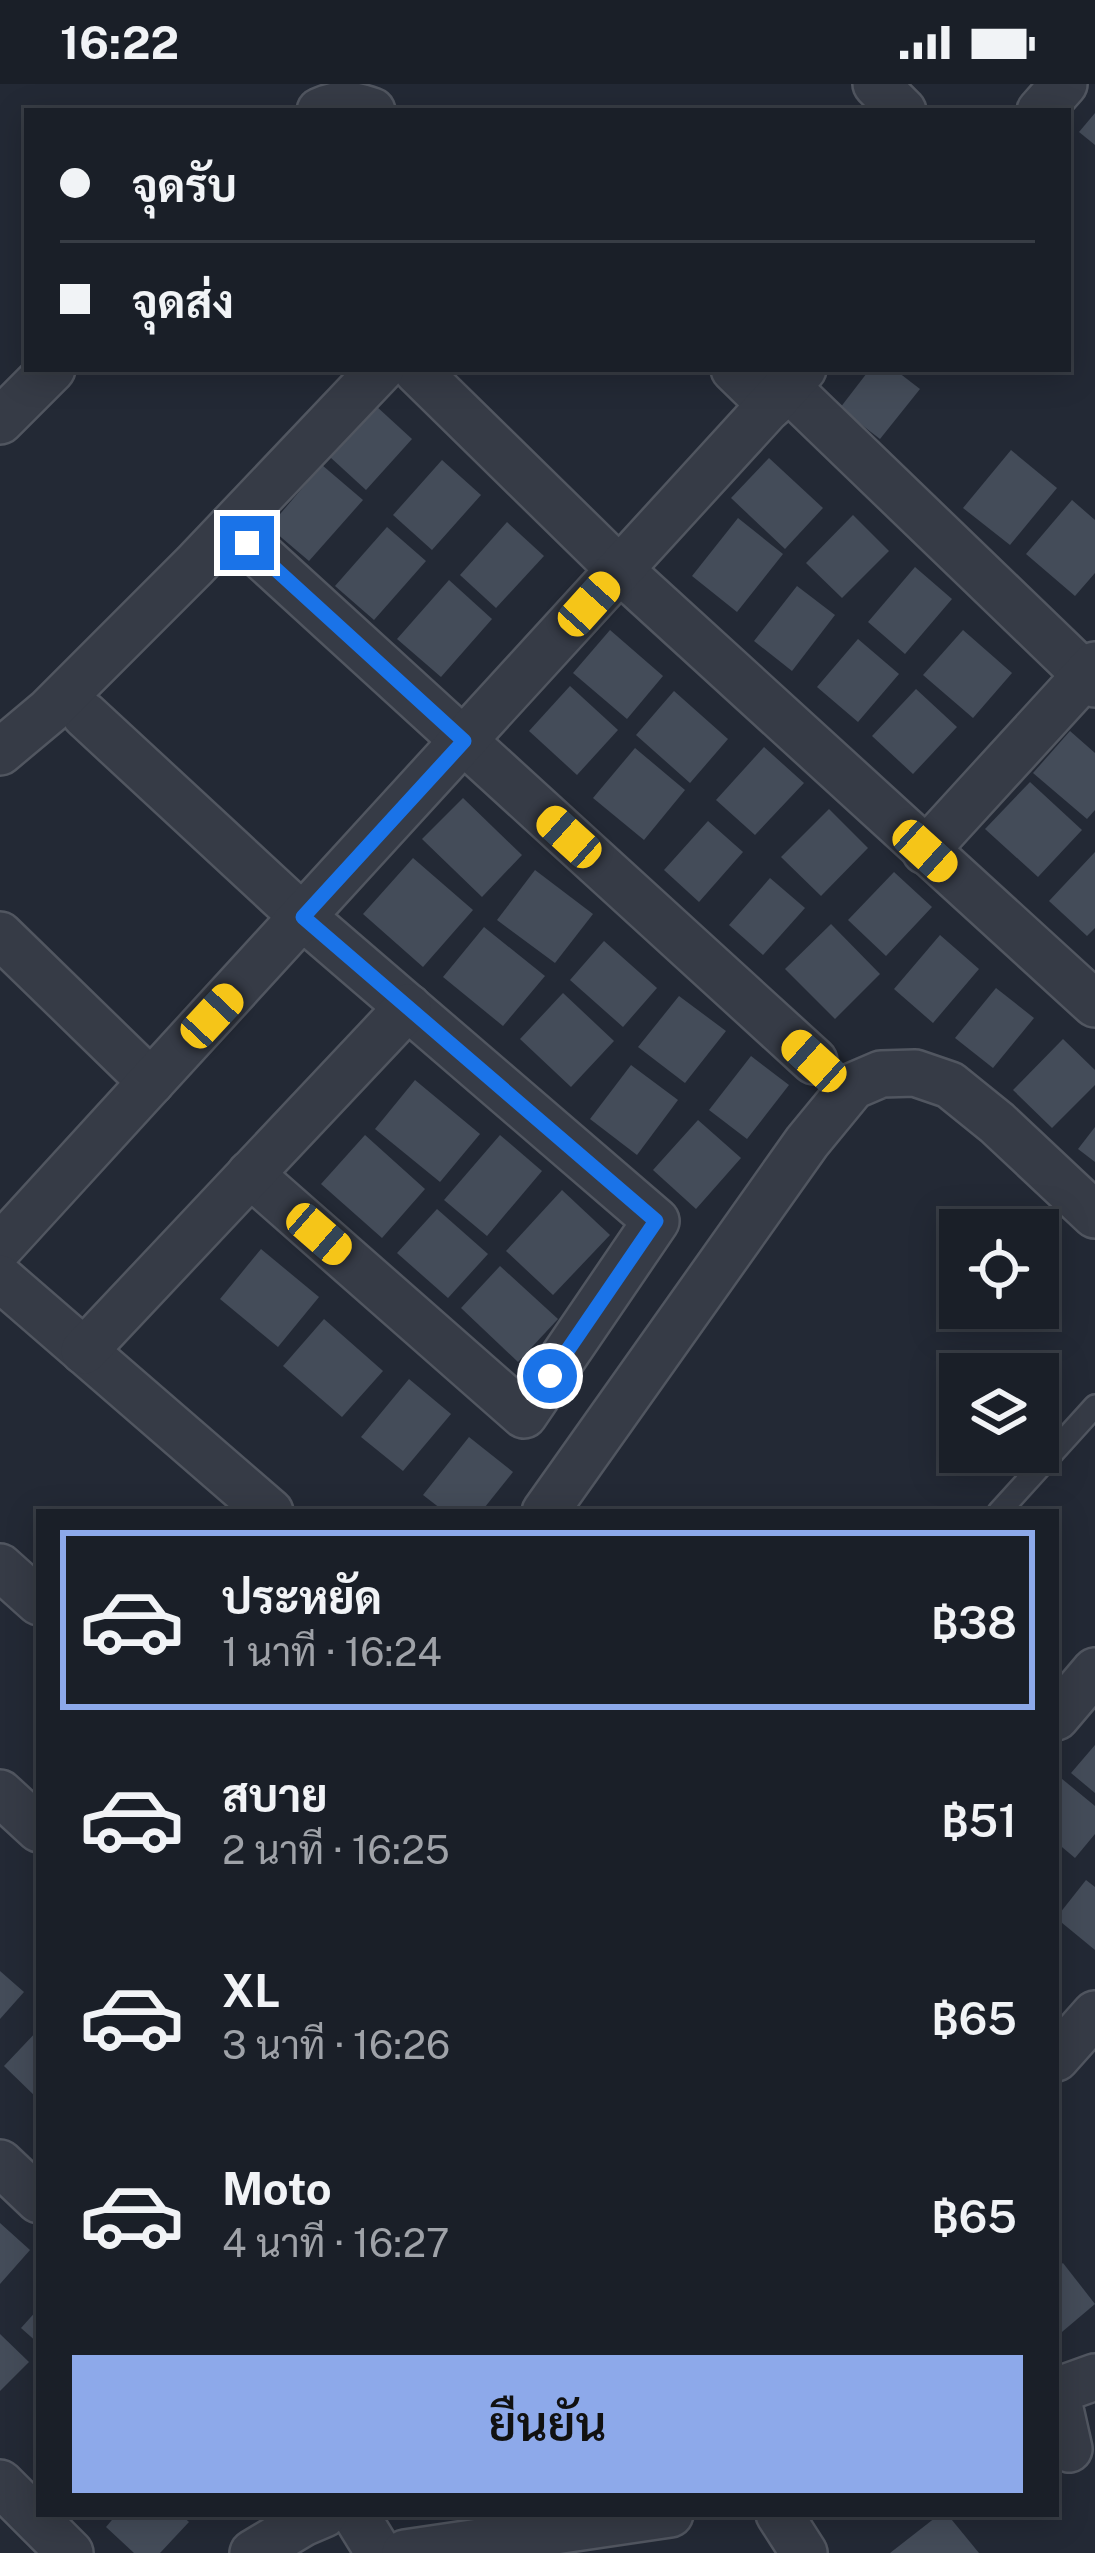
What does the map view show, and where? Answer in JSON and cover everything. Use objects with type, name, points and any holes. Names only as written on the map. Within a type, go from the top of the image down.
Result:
[{"type":"street","points":[[876,84],[900,108]]},
{"type":"street","points":[[1043,108],[1064,84]]},
{"type":"street","points":[[328,108],[352,103],[364,108]]},
{"type":"street","points":[[0,422],[49,372]]},
{"type":"street","points":[[0,752],[65,695],[397,372]]},
{"type":"street","points":[[401,372],[1095,1004]]},
{"type":"street","points":[[743,372],[787,387],[1092,675],[925,851]]},
{"type":"street","points":[[0,1247],[787,387]]},
{"type":"street","points":[[247,543],[814,1061]]},
{"type":"street","points":[[85,716],[303,917],[656,1221],[524,1415],[250,1174]]},
{"type":"street","points":[[0,935],[151,1082]]},
{"type":"street","points":[[84,1351],[408,1007]]},
{"type":"street","points":[[547,1509],[807,1142],[853,1086],[881,1074],[915,1072],[950,1085],[1095,1215]]},
{"type":"street","points":[[0,1278],[267,1509]]},
{"type":"street","points":[[0,1567],[36,1599]]},
{"type":"street","points":[[1059,1713],[1095,1671]]},
{"type":"street","points":[[0,1793],[36,1826]]},
{"type":"street","points":[[1059,2055],[1095,2014]]},
{"type":"street","points":[[0,2163],[36,2197]]},
{"type":"street","points":[[1059,2390],[1095,2377]]},
{"type":"street","points":[[1059,2400],[1074,2447]]},
{"type":"street","points":[[0,2483],[70,2553]]},
{"type":"street","points":[[254,2553],[317,2517]]},
{"type":"street","points":[[357,2517],[380,2553]]},
{"type":"street","points":[[405,2553],[460,2549],[652,2517]]},
{"type":"street","points":[[781,2517],[803,2553]]},
{"type":"lane","points":[[1002,1509],[1095,1406]]},
{"type":"building","points":[[1095,113],[1095,145],[1079,132]]},
{"type":"building","points":[[868,372],[898,372],[920,389],[880,439],[840,408]]},
{"type":"building","points":[[376,406],[412,439],[366,490],[330,457]]},
{"type":"building","points":[[1011,450],[1057,488],[1010,545],[963,508]]},
{"type":"building","points":[[769,458],[823,508],[785,549],[731,498]]},
{"type":"building","points":[[442,460],[481,495],[432,550],[393,515]]},
{"type":"building","points":[[322,465],[363,500],[309,561],[269,527]]},
{"type":"building","points":[[1072,500],[1095,520],[1095,573],[1075,596],[1026,554]]},
{"type":"building","points":[[853,515],[889,551],[842,598],[806,563]]},
{"type":"building","points":[[738,518],[783,554],[737,612],[692,576]]},
{"type":"building","points":[[507,522],[544,556],[496,608],[460,575]]},
{"type":"building","points":[[387,527],[426,561],[374,620],[335,586]]},
{"type":"building","points":[[915,567],[952,599],[905,654],[868,622]]},
{"type":"building","points":[[449,580],[492,619],[441,677],[397,639]]},
{"type":"building","points":[[797,586],[835,615],[792,671],[754,641]]},
{"type":"building","points":[[610,630],[663,676],[627,719],[573,673]]},
{"type":"building","points":[[963,630],[1012,673],[973,718],[923,675]]},
{"type":"building","points":[[858,639],[899,674],[858,722],[817,687]]},
{"type":"building","points":[[570,686],[618,730],[577,775],[529,731]]},
{"type":"building","points":[[916,689],[957,727],[913,774],[872,736]]},
{"type":"building","points":[[674,691],[728,739],[690,783],[636,735]]},
{"type":"building","points":[[1070,731],[1095,753],[1095,810],[1087,819],[1033,773]]},
{"type":"building","points":[[764,747],[804,783],[755,835],[716,800]]},
{"type":"building","points":[[635,748],[685,790],[644,840],[593,798]]},
{"type":"building","points":[[1030,782],[1082,830],[1038,877],[985,829]]},
{"type":"building","points":[[463,798],[522,855],[482,897],[422,839]]},
{"type":"building","points":[[829,809],[868,848],[821,896],[781,857]]},
{"type":"building","points":[[708,821],[743,852],[699,902],[664,870]]},
{"type":"building","points":[[1095,852],[1095,928],[1087,936],[1049,901]]},
{"type":"building","points":[[413,858],[473,910],[423,967],[363,914]]},
{"type":"building","points":[[535,870],[593,914],[555,963],[497,920]]},
{"type":"building","points":[[894,872],[932,907],[886,956],[848,920]]},
{"type":"building","points":[[770,878],[805,908],[763,955],[729,925]]},
{"type":"building","points":[[831,924],[880,974],[835,1019],[785,969]]},
{"type":"building","points":[[484,927],[545,976],[503,1026],[443,977]]},
{"type":"building","points":[[940,935],[979,969],[933,1023],[894,989]]},
{"type":"building","points":[[604,941],[657,988],[623,1027],[570,980]]},
{"type":"building","points":[[996,988],[1034,1018],[993,1068],[955,1038]]},
{"type":"building","points":[[563,993],[614,1041],[571,1087],[520,1039]]},
{"type":"building","points":[[679,996],[726,1031],[685,1083],[638,1047]]},
{"type":"building","points":[[1063,1039],[1095,1070],[1095,1085],[1052,1128],[1013,1090]]},
{"type":"building","points":[[751,1056],[789,1085],[747,1139],[709,1110]]},
{"type":"building","points":[[631,1065],[678,1100],[637,1155],[590,1119]]},
{"type":"building","points":[[415,1080],[480,1134],[440,1182],[375,1129]]},
{"type":"building","points":[[698,1120],[741,1158],[696,1209],[653,1170]]},
{"type":"building","points":[[1095,1127],[1095,1162],[1078,1149]]},
{"type":"building","points":[[365,1135],[425,1189],[382,1238],[321,1184]]},
{"type":"building","points":[[500,1135],[542,1171],[487,1236],[444,1200]]},
{"type":"building","points":[[562,1190],[610,1235],[553,1295],[506,1251]]},
{"type":"building","points":[[437,1209],[488,1254],[448,1298],[397,1253]]},
{"type":"building","points":[[261,1249],[319,1297],[278,1347],[220,1299]]},
{"type":"building","points":[[500,1266],[558,1319],[518,1362],[461,1308]]},
{"type":"building","points":[[324,1319],[383,1371],[342,1417],[283,1366]]},
{"type":"building","points":[[409,1379],[451,1414],[403,1471],[361,1437]]},
{"type":"building","points":[[469,1437],[513,1472],[483,1509],[441,1509],[423,1495]]},
{"type":"building","points":[[1095,1745],[1095,1793],[1071,1773]]},
{"type":"building","points":[[1059,1776],[1095,1806],[1095,1834],[1075,1858],[1059,1845]]},
{"type":"building","points":[[1086,1880],[1095,1887],[1095,1950],[1059,1920]]},
{"type":"building","points":[[0,1971],[24,1992],[0,2019]]},
{"type":"building","points":[[36,2032],[36,2097],[4,2066]]},
{"type":"building","points":[[0,2223],[30,2250],[0,2284]]},
{"type":"building","points":[[1063,2263],[1095,2304],[1059,2334],[1059,2266]]},
{"type":"building","points":[[36,2311],[36,2341],[21,2328]]},
{"type":"building","points":[[0,2334],[29,2362],[0,2391]]},
{"type":"building","points":[[114,2517],[183,2517],[189,2522],[160,2553],[134,2553],[106,2527]]},
{"type":"building","points":[[936,2517],[949,2517],[979,2553],[890,2553]]},
{"type":"route","points":[[247,543],[464,741],[303,917],[656,1221],[550,1376]]}]
